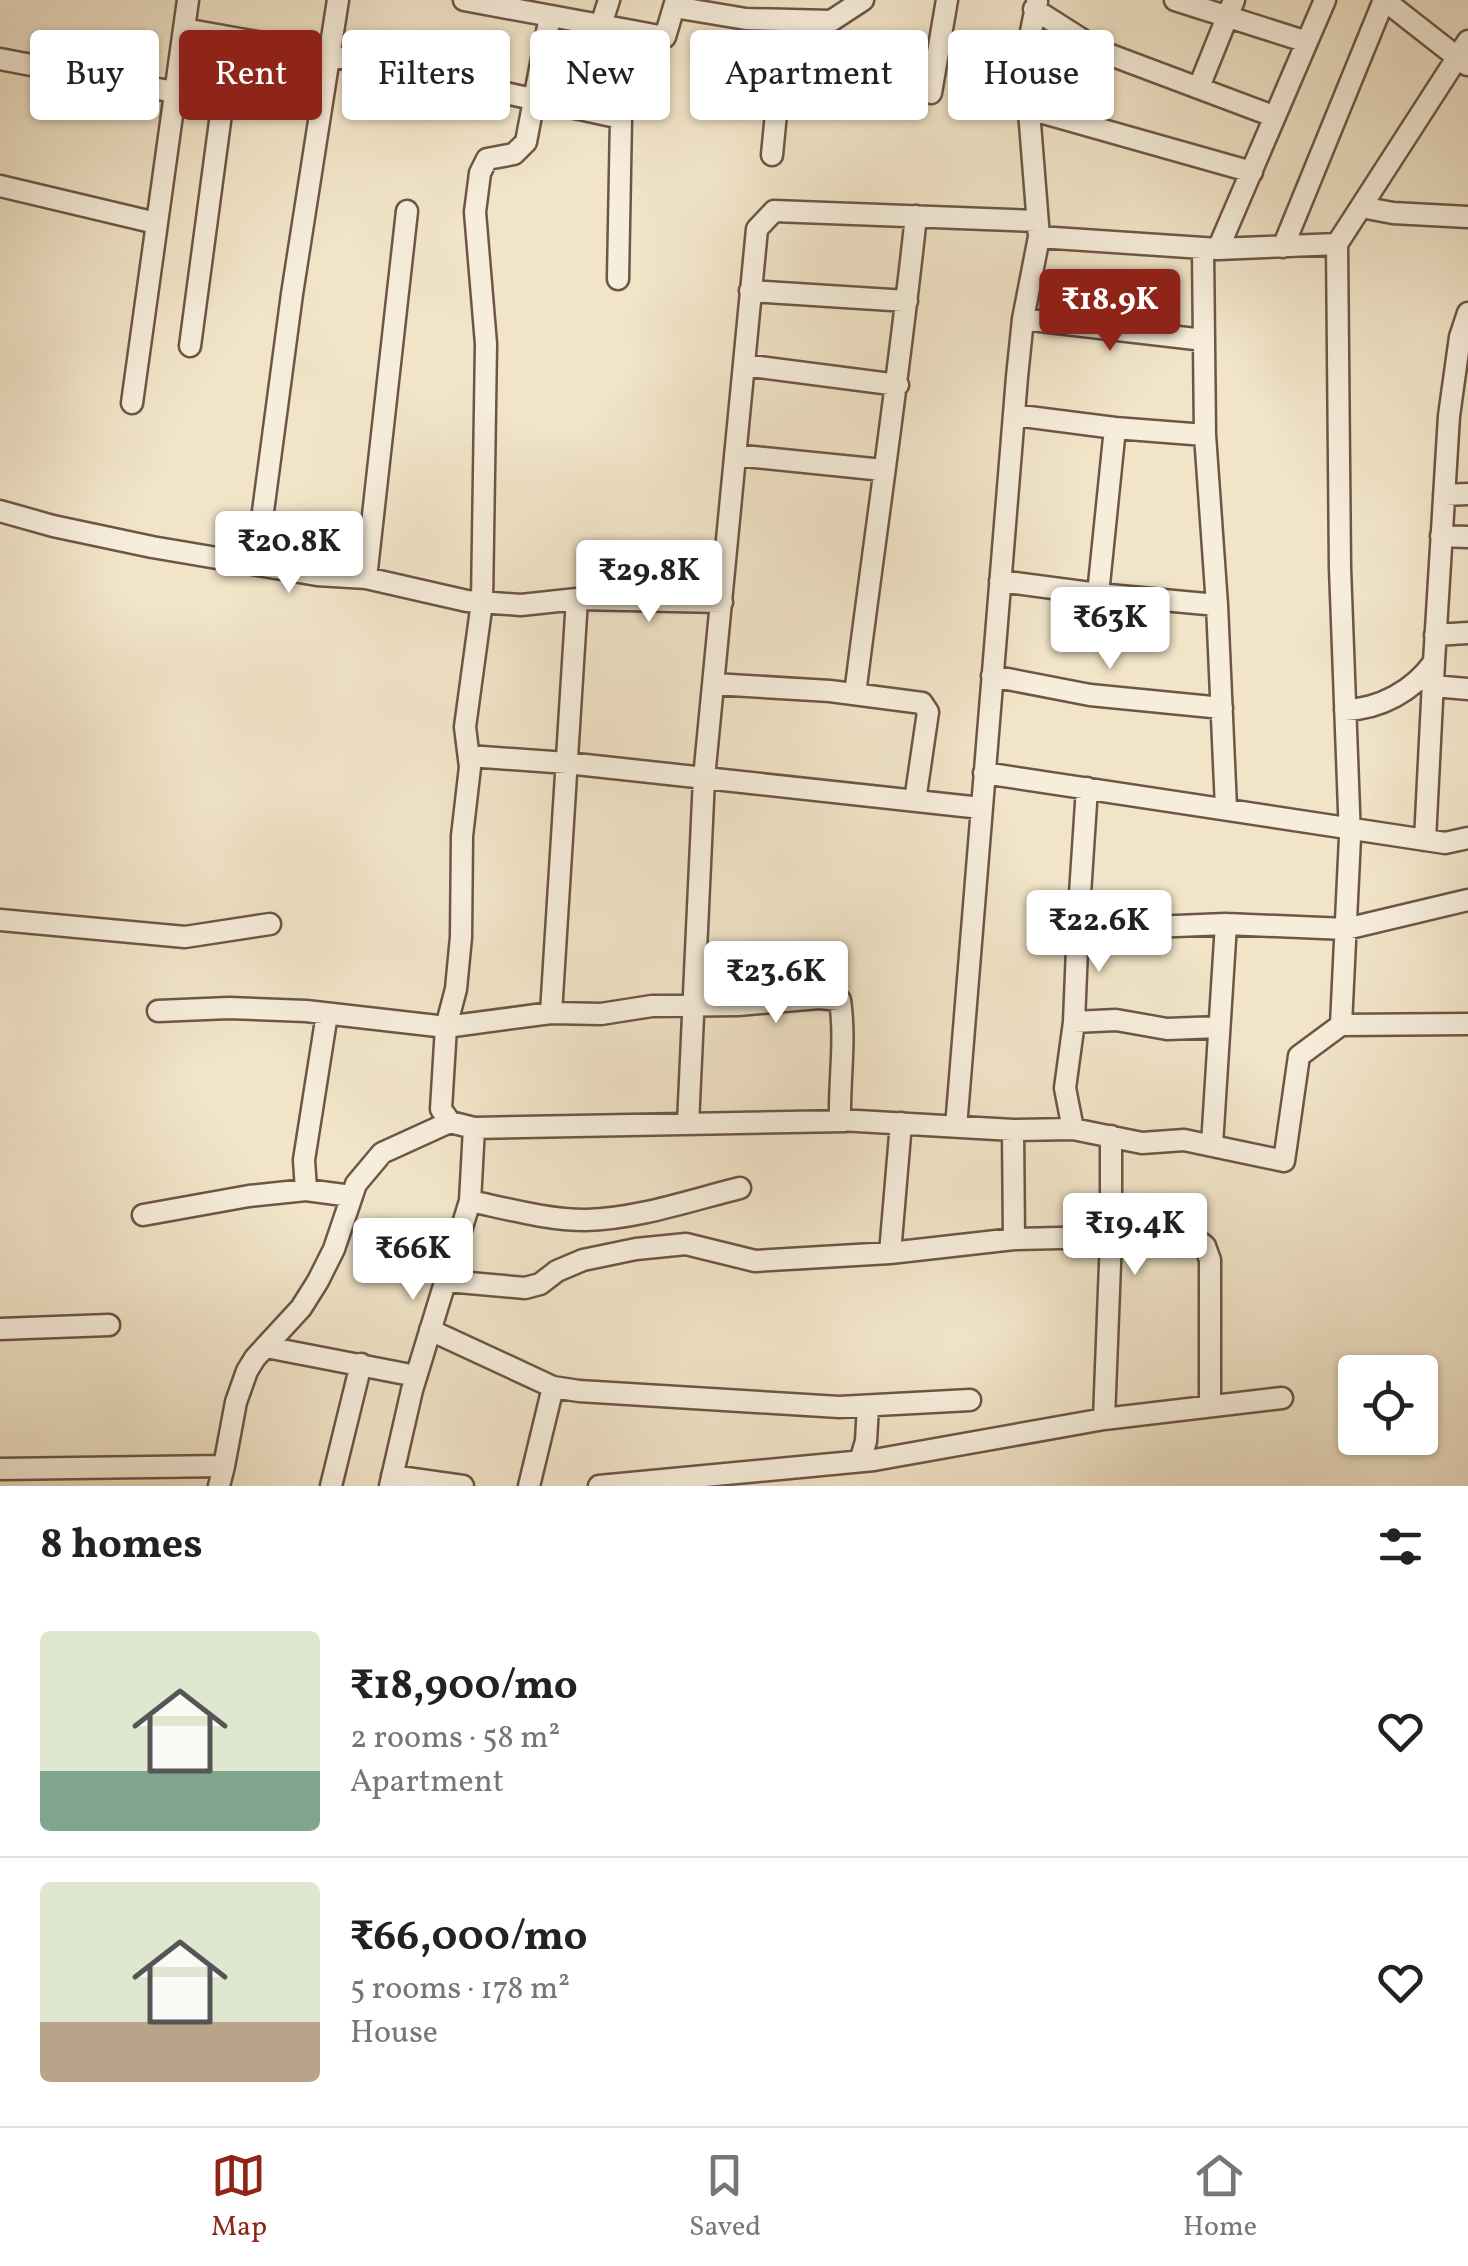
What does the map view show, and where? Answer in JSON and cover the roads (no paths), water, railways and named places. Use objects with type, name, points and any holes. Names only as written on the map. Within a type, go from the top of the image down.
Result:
[{"type":"street","points":[[132,404],[188,0]]},
{"type":"street","points":[[256,564],[338,0]]},
{"type":"street","points":[[469,0],[627,30]]},
{"type":"street","points":[[601,25],[609,0]]},
{"type":"street","points":[[666,30],[675,3],[746,19],[831,21],[863,0]]},
{"type":"street","points":[[931,93],[947,0]]},
{"type":"street","points":[[1175,0],[1230,8],[1306,42]]},
{"type":"street","points":[[1226,808],[1204,435],[1204,340],[1211,249],[1252,172],[1325,0]]},
{"type":"street","points":[[1283,247],[1384,0],[1465,55],[1337,244],[1340,568],[1350,828],[1341,1025]]},
{"type":"street","points":[[1030,30],[1035,3],[1100,50],[1273,116]]},
{"type":"street","points":[[1199,87],[1230,8]]},
{"type":"street","points":[[548,30],[550,16]]},
{"type":"street","points":[[772,155],[785,20]]},
{"type":"street","points":[[184,29],[189,30]]},
{"type":"street","points":[[322,54],[530,99]]},
{"type":"street","points":[[0,59],[174,92]]},
{"type":"street","points":[[190,346],[220,120]]},
{"type":"street","points":[[531,120],[523,148],[514,154],[487,158],[476,191],[486,344],[482,602],[465,727],[469,756],[462,836],[461,937],[456,989],[446,1028],[440,1098],[440,1109],[450,1122],[474,1128],[845,1121],[1013,1130],[1074,1129],[1142,1143],[1184,1140],[1284,1161],[1299,1056],[1341,1025],[1468,1024]]},
{"type":"street","points":[[618,279],[621,120]]},
{"type":"street","points":[[956,1127],[1014,415],[1023,319],[1038,229],[1030,120]]},
{"type":"street","points":[[1068,120],[1252,172]]},
{"type":"street","points":[[0,186],[156,223]]},
{"type":"street","points":[[1361,207],[1393,213],[1468,216]]},
{"type":"street","points":[[688,1124],[704,778],[750,291],[757,229],[764,218],[774,211],[916,216],[1211,249],[1337,244]]},
{"type":"street","points":[[366,578],[407,212]]},
{"type":"street","points":[[855,694],[883,470],[898,385],[916,216]]},
{"type":"street","points":[[750,291],[906,301]]},
{"type":"street","points":[[1425,840],[1452,396],[1460,337],[1468,313]]},
{"type":"street","points":[[1023,319],[1204,340]]},
{"type":"street","points":[[744,365],[898,385]]},
{"type":"street","points":[[1014,415],[1204,435]]},
{"type":"street","points":[[1098,594],[1115,428]]},
{"type":"street","points":[[734,455],[883,470]]},
{"type":"street","points":[[1444,495],[1468,494]]},
{"type":"street","points":[[0,511],[152,548],[317,575],[366,578],[482,602],[548,604],[577,598],[722,602]]},
{"type":"street","points":[[1441,536],[1468,537]]},
{"type":"street","points":[[1000,581],[1217,605]]},
{"type":"street","points":[[551,1013],[577,598]]},
{"type":"street","points":[[1435,635],[1468,634]]},
{"type":"street","points":[[1346,710],[1366,710],[1388,702],[1434,662]]},
{"type":"street","points":[[992,676],[1090,695],[1222,708]]},
{"type":"street","points":[[714,684],[916,700],[928,712],[915,801]]},
{"type":"street","points":[[1433,686],[1468,689]]},
{"type":"street","points":[[469,756],[982,808]]},
{"type":"street","points":[[984,773],[1445,843],[1468,838]]},
{"type":"street","points":[[1074,1129],[1065,1088],[1074,1022],[1087,788]]},
{"type":"street","points":[[1078,924],[1126,928],[1226,924],[1346,929],[1468,900]]},
{"type":"street","points":[[0,920],[186,937],[270,924]]},
{"type":"street","points":[[1212,1146],[1226,924]]},
{"type":"street","points":[[158,1011],[229,1008],[327,1014],[446,1028],[551,1013],[600,1014],[652,1006],[840,1000],[845,1036],[840,1120],[845,1121]]},
{"type":"street","points":[[306,1190],[304,1160],[327,1014]]},
{"type":"street","points":[[1074,1022],[1116,1020],[1167,1029],[1219,1026]]},
{"type":"street","points":[[0,1469],[97,1478],[221,1476],[236,1402],[247,1371],[318,1281],[334,1250],[351,1196],[367,1167],[382,1153],[450,1122]]},
{"type":"street","points":[[890,1254],[901,1123]]},
{"type":"street","points":[[463,1486],[391,1481],[416,1376],[470,1201],[474,1128]]},
{"type":"street","points":[[1013,1130],[1014,1239]]},
{"type":"street","points":[[1104,1419],[1111,1238],[1110,1136]]},
{"type":"street","points":[[470,1201],[587,1220],[740,1188]]},
{"type":"street","points":[[144,1215],[306,1190],[351,1196]]},
{"type":"street","points":[[447,1281],[525,1288],[583,1260],[686,1244],[755,1261],[890,1254],[1014,1239],[1191,1235],[1204,1246],[1210,1260],[1210,1405]]},
{"type":"street","points":[[0,1329],[109,1325]]},
{"type":"street","points":[[430,1330],[553,1388],[802,1405],[970,1400]]},
{"type":"street","points":[[266,1347],[416,1376]]},
{"type":"street","points":[[331,1486],[362,1364]]},
{"type":"street","points":[[530,1486],[553,1388]]},
{"type":"street","points":[[599,1486],[860,1461],[1104,1419],[1282,1398]]},
{"type":"street","points":[[860,1461],[866,1441],[868,1406]]}]
